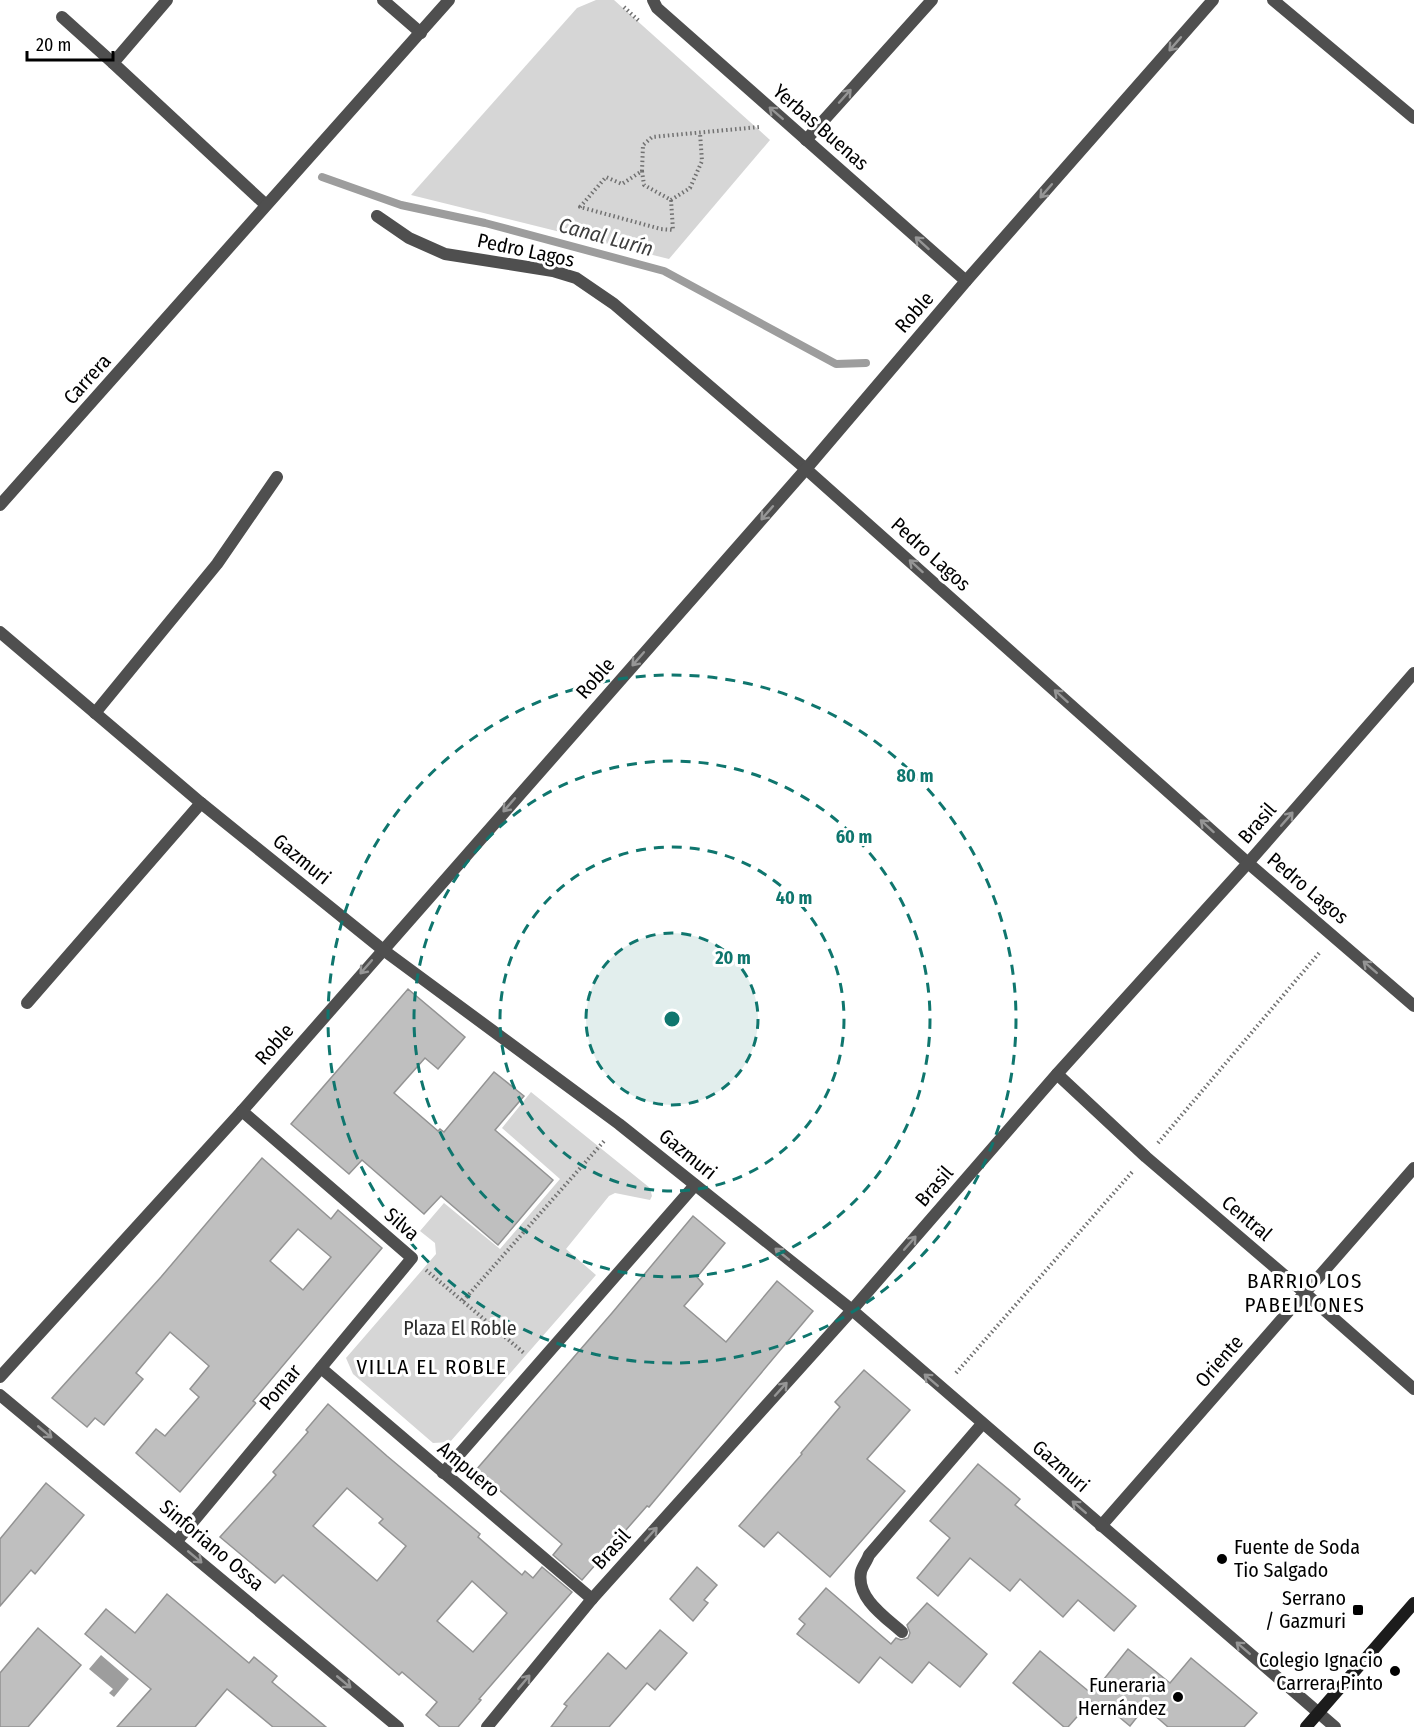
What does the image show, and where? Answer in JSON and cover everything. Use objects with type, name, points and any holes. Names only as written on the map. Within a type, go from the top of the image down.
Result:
[{"type":"main road","points":[[1306,1727],[1414,1603]]},
{"type":"street","points":[[113,63],[167,0]]},
{"type":"street","points":[[383,0],[421,33]]},
{"type":"street","name":"Carrera","points":[[0,505],[449,0]]},
{"type":"street","name":"Yerbas Buenas","points":[[653,0],[657,8],[966,282]]},
{"type":"street","points":[[806,140],[932,0]]},
{"type":"street","name":"Roble","points":[[0,1377],[242,1111],[806,469],[1213,0]]},
{"type":"street","points":[[1273,0],[1414,118]]},
{"type":"street","points":[[62,17],[266,205]]},
{"type":"street","name":"Pedro Lagos","points":[[377,216],[409,238],[445,254],[553,271],[576,278],[614,304],[806,469],[1248,863],[1414,1006]]},
{"type":"street","points":[[95,713],[217,564],[277,477]]},
{"type":"street","name":"Gazmuri","points":[[0,633],[201,802],[382,949],[619,1124],[852,1310],[1335,1727]]},
{"type":"street","name":"Brasil","points":[[487,1727],[592,1599],[852,1310],[1414,673]]},
{"type":"street","points":[[27,1004],[201,802]]},
{"type":"street","name":"Central","points":[[1058,1074],[1146,1157],[1414,1389]]},
{"type":"street","name":"Silva","points":[[242,1111],[412,1258]]},
{"type":"street","name":"Oriente","points":[[1101,1526],[1414,1168]]},
{"type":"street","points":[[444,1473],[695,1185]]},
{"type":"street","name":"Pomar","points":[[177,1541],[412,1258]]},
{"type":"street","name":"Ampuero","points":[[321,1368],[592,1599]]},
{"type":"street","name":"Sinforiano Ossa","points":[[0,1395],[398,1727]]},
{"type":"street","points":[[902,1632],[875,1608],[862,1590],[861,1573],[869,1556],[982,1424]]},
{"type":"path","points":[[671,200],[644,185],[643,145],[652,136],[759,126]]},
{"type":"path","points":[[671,200],[690,188],[702,161],[700,133]]},
{"type":"path","points":[[642,171],[622,184],[606,177],[580,207],[661,229],[673,230],[671,200]]},
{"type":"path","points":[[463,1301],[619,1124]]},
{"type":"path","name":"Silva","points":[[412,1258],[538,1365]]},
{"type":"green space","points":[[596,0],[614,0],[770,140],[669,259],[411,195],[577,8]]},
{"type":"green space","name":"Plaza El Roble","points":[[531,1092],[650,1188],[652,1196],[650,1200],[615,1193],[609,1196],[566,1249],[596,1275],[450,1442],[433,1443],[353,1374],[346,1358],[436,1254],[435,1243],[420,1231],[444,1203],[500,1249],[560,1179],[502,1128]]},
{"type":"shaded area","points":[[101,1655],[129,1679],[114,1697],[109,1693],[113,1689],[89,1669]]},
{"type":"building","points":[[408,989],[465,1037],[438,1069],[425,1058],[394,1093],[438,1131],[440,1129],[444,1132],[494,1072],[524,1096],[495,1130],[553,1180],[498,1245],[441,1196],[424,1214],[362,1160],[349,1174],[291,1124]]},
{"type":"building","points":[[262,1158],[331,1219],[338,1210],[382,1248],[180,1492],[136,1453],[156,1429],[165,1436],[199,1397],[190,1389],[209,1366],[170,1332],[136,1373],[143,1379],[104,1425],[95,1418],[87,1427],[52,1398],[161,1277]],"holes":[[[298,1229],[331,1257],[303,1290],[270,1261]]]},
{"type":"building","points":[[693,1216],[725,1243],[697,1277],[703,1284],[684,1306],[726,1342],[777,1281],[813,1311],[649,1507],[647,1506],[582,1580],[553,1555],[562,1544],[476,1470]]},
{"type":"building","points":[[864,1370],[910,1410],[867,1459],[905,1491],[830,1577],[778,1532],[764,1547],[739,1526],[840,1407],[835,1402]]},
{"type":"building","points":[[328,1404],[480,1534],[478,1537],[522,1575],[525,1571],[533,1578],[542,1567],[572,1592],[479,1699],[481,1700],[458,1727],[440,1727],[426,1715],[437,1702],[402,1672],[399,1675],[283,1575],[275,1583],[220,1537],[276,1475],[273,1472],[308,1432],[306,1430]],"holes":[[[347,1488],[383,1519],[379,1523],[406,1546],[377,1581],[313,1526]],[[472,1581],[507,1613],[473,1652],[437,1621]]]},
{"type":"building","points":[[978,1464],[1020,1499],[1015,1505],[1136,1606],[1114,1631],[1078,1600],[1063,1617],[1020,1579],[1010,1591],[970,1558],[938,1596],[917,1578],[950,1538],[930,1521]]},
{"type":"building","points":[[46,1483],[84,1515],[35,1574],[31,1570],[0,1606],[0,1539]]},
{"type":"building","points":[[697,1567],[717,1585],[704,1600],[708,1603],[693,1621],[670,1599]]},
{"type":"building","points":[[826,1588],[891,1644],[896,1638],[901,1640],[908,1638],[910,1633],[907,1625],[927,1603],[987,1654],[960,1687],[929,1662],[912,1683],[880,1657],[859,1683],[797,1634],[805,1624],[799,1619]]},
{"type":"building","points":[[167,1594],[249,1663],[254,1657],[277,1676],[272,1682],[326,1727],[273,1727],[227,1689],[195,1727],[117,1727],[151,1689],[85,1634],[106,1609],[135,1633]]},
{"type":"building","points":[[38,1628],[81,1665],[28,1727],[0,1727],[0,1673]]},
{"type":"building","points":[[660,1630],[687,1653],[655,1690],[647,1683],[609,1727],[551,1727],[567,1706],[564,1704],[608,1653],[626,1669]]},
{"type":"building","points":[[1128,1649],[1170,1683],[1191,1658],[1257,1713],[1244,1727],[1168,1727],[1145,1707],[1130,1726],[1113,1712],[1110,1716],[1091,1701],[1068,1727],[1064,1727],[1013,1683],[1040,1651],[1092,1694]]},
{"type":"waterway","name":"Canal Lurín","points":[[322,177],[401,205],[485,223],[664,271],[836,364],[866,363]]},
{"type":"place","name":"Fuente de Soda Tio Salgado","points":[[1222,1559]]},
{"type":"place","name":"Serrano / Gazmuri","points":[[1358,1610]]},
{"type":"place","name":"Colegio Ignacio Carrera Pinto","points":[[1395,1671]]},
{"type":"place","name":"Funeraria Hernández","points":[[1178,1697]]},
{"type":"district","name":"BARRIO LOS PABELLONES","points":[[1305,1293]]},
{"type":"district","name":"VILLA EL ROBLE","points":[[432,1367]]}]
